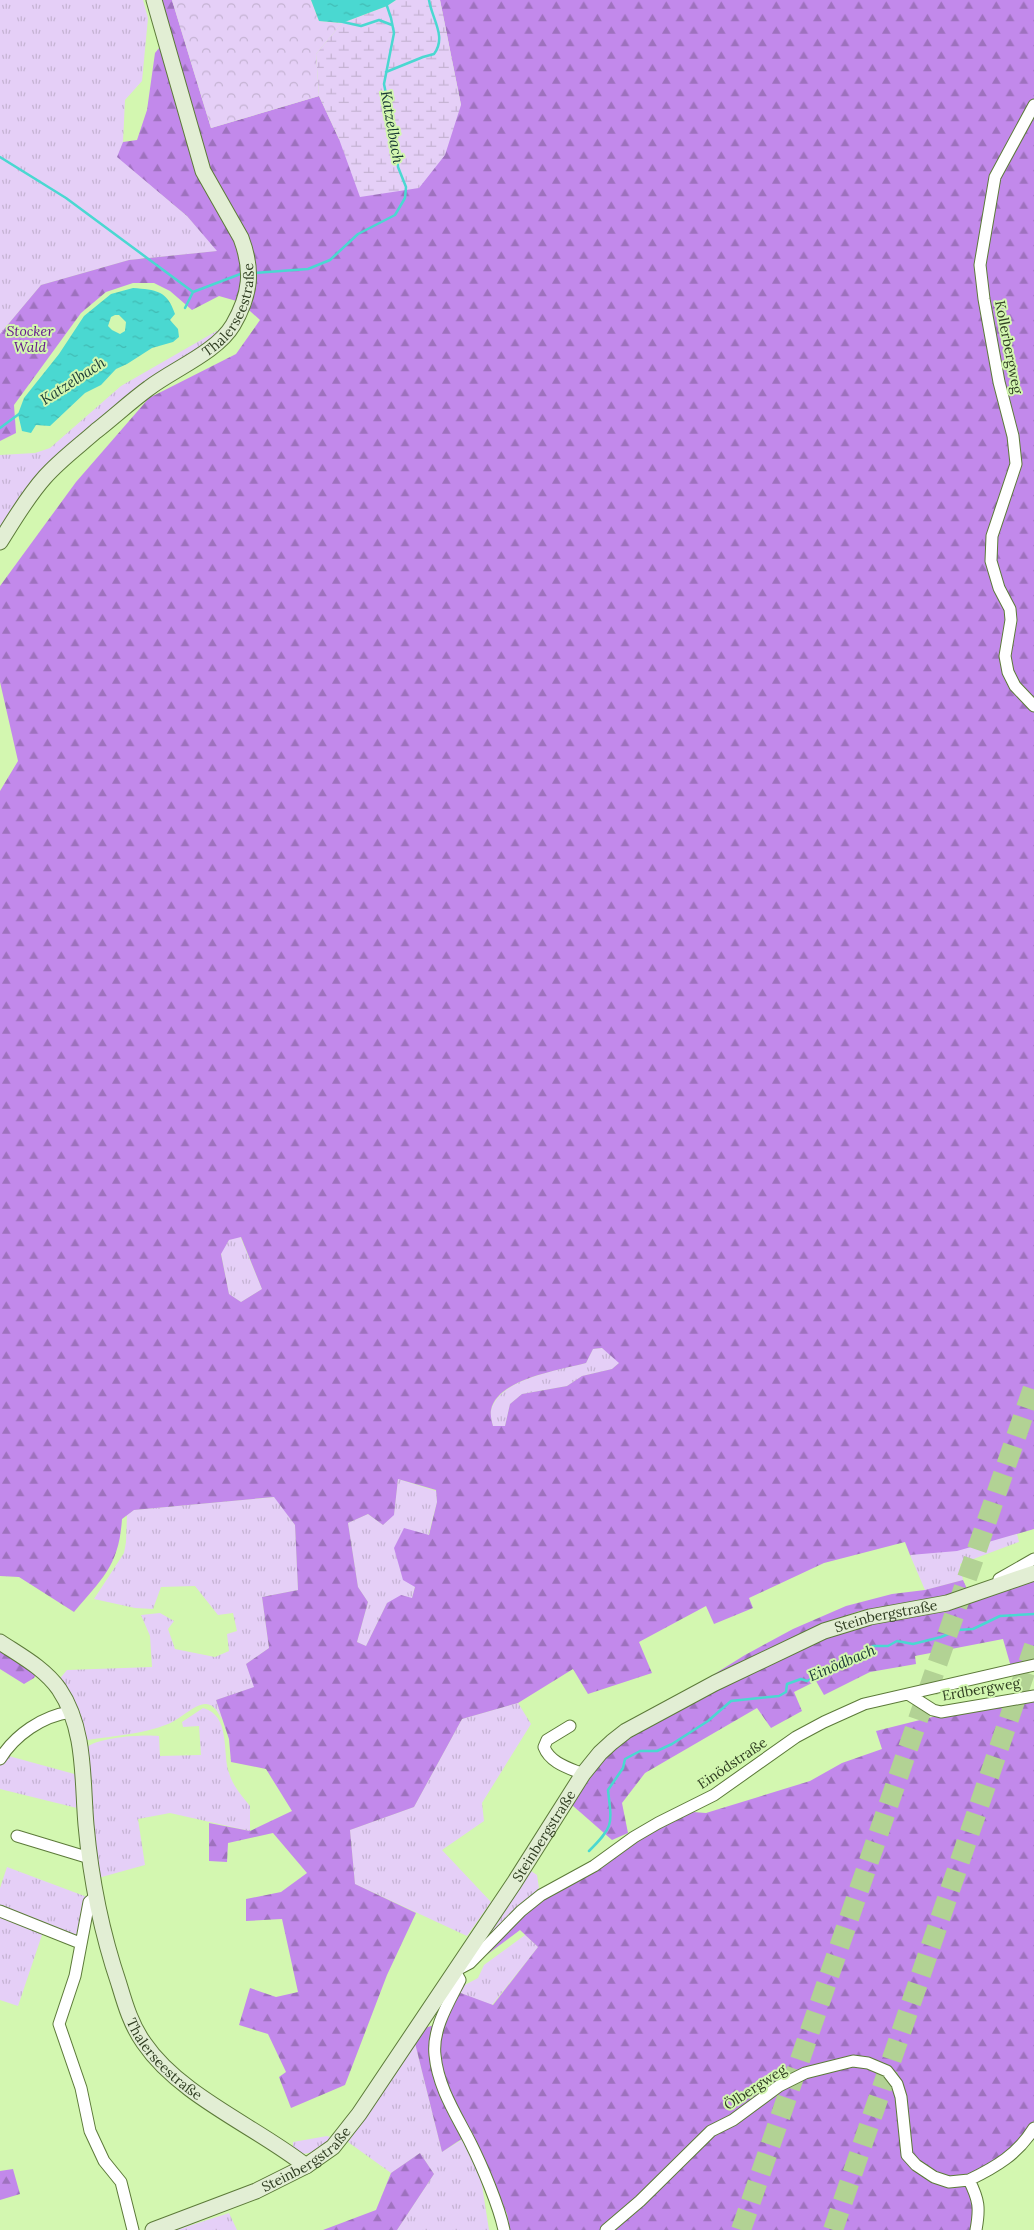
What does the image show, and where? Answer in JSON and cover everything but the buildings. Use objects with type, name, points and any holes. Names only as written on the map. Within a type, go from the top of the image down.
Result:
[{"type":"main road","name":"Thalerseestraße","points":[[0,542],[28,498],[46,476],[149,388],[212,347],[233,326],[248,289],[248,260],[241,238],[203,171],[154,0]]},
{"type":"main road","name":"Steinbergstraße","points":[[152,2230],[256,2191],[306,2166],[333,2147],[355,2120],[583,1774],[600,1753],[626,1731],[777,1652],[846,1622],[947,1603],[1034,1573]]},
{"type":"main road","name":"Thalerseestraße","points":[[0,1642],[46,1673],[71,1712],[81,1745],[94,1897],[101,1928],[128,2012],[144,2044],[169,2071],[204,2098],[306,2166]]},
{"type":"street","name":"Kollerbergweg","points":[[1034,105],[995,178],[980,265],[984,299],[999,382],[1013,436],[1016,464],[1007,496],[992,536],[991,561],[999,588],[1010,609],[1011,620],[1004,656],[1008,672],[1015,686],[1034,706]]},
{"type":"street","points":[[993,1588],[993,1581],[1034,1559]]},
{"type":"street","name":"Einödstraße","points":[[454,1971],[470,1963],[521,1911],[541,1895],[594,1866],[639,1834],[714,1795],[796,1737],[824,1722],[864,1704],[1034,1665]]},
{"type":"street","name":"Erdbergweg","points":[[908,1694],[933,1710],[941,1712],[1034,1696]]},
{"type":"street","points":[[0,1759],[8,1746],[24,1732],[58,1713],[71,1712]]},
{"type":"street","points":[[570,1726],[547,1740],[544,1747],[555,1761],[583,1774]]},
{"type":"street","points":[[17,1836],[83,1856],[90,1855]]},
{"type":"street","name":"Thalerseestraße","points":[[94,1897],[89,1902],[74,1976],[59,2024],[81,2088],[90,2131],[104,2160],[121,2182],[133,2230]]},
{"type":"street","points":[[0,1912],[80,1943]]},
{"type":"street","points":[[454,1971],[460,1980],[437,2030],[434,2054],[446,2095],[471,2144],[504,2230]]},
{"type":"street","name":"Ölbergweg","points":[[606,2230],[640,2201],[711,2131],[733,2120],[779,2086],[805,2073],[852,2061],[868,2063],[887,2071],[897,2084],[901,2097],[907,2155],[916,2165],[934,2177],[949,2182],[969,2180],[1003,2162],[1018,2148],[1034,2128]]},
{"type":"street","points":[[969,2180],[979,2200],[976,2230]]},
{"type":"green space","points":[[0,0],[143,0],[148,18],[142,81],[125,100],[123,142],[118,157],[187,216],[218,251],[129,260],[41,285],[0,334]]},
{"type":"green space","name":"Stocker Wald","points":[[158,0],[172,0],[211,128],[319,96],[339,139],[461,105],[440,0],[1034,0],[1034,1529],[957,1551],[910,1555],[905,1542],[824,1563],[749,1598],[753,1608],[714,1624],[706,1606],[639,1642],[652,1673],[588,1694],[573,1669],[518,1703],[462,1719],[414,1807],[350,1830],[355,1884],[416,1913],[387,1975],[345,2085],[291,2108],[279,2077],[286,2072],[268,2034],[239,2025],[250,1988],[276,1997],[298,1992],[282,1919],[246,1921],[246,1899],[281,1892],[307,1873],[273,1833],[228,1843],[227,1862],[209,1861],[209,1823],[250,1831],[292,1811],[266,1769],[231,1762],[229,1739],[216,1700],[254,1687],[246,1664],[269,1648],[262,1597],[298,1590],[295,1525],[274,1497],[134,1510],[122,1519],[117,1548],[108,1570],[74,1612],[19,1577],[0,1576],[0,791],[18,761],[0,682],[0,586],[76,482],[149,398],[236,354],[260,320],[240,302],[219,296],[192,310],[170,291],[154,283],[133,283],[106,292],[81,313],[14,405],[16,433],[0,441],[0,334],[41,285],[129,260],[217,251],[187,216],[117,157],[123,142],[137,140],[147,110],[155,53],[167,38]],"holes":[[[241,1237],[262,1289],[241,1302],[229,1294],[221,1254],[229,1240]],[[602,1348],[619,1363],[612,1369],[582,1376],[567,1386],[522,1394],[510,1404],[505,1426],[493,1426],[491,1410],[496,1399],[505,1391],[517,1383],[531,1378],[586,1363],[593,1349]],[[398,1479],[436,1490],[437,1502],[429,1535],[404,1528],[394,1548],[403,1580],[415,1587],[412,1598],[401,1595],[387,1603],[366,1646],[357,1642],[368,1602],[358,1587],[348,1523],[368,1514],[383,1525],[394,1515]]]},
{"type":"green space","points":[[172,0],[311,0],[319,21],[342,23],[316,54],[319,96],[211,128]]},
{"type":"green space","points":[[396,0],[440,0],[461,105],[445,155],[419,188],[360,197],[339,139],[319,96],[316,54],[342,23],[387,6]]},
{"type":"green space","points":[[227,325],[198,351],[136,391],[0,532],[0,455],[35,453],[50,448],[121,386]]},
{"type":"green space","points":[[240,1236],[262,1289],[241,1302],[229,1294],[221,1253],[229,1240]]},
{"type":"green space","points":[[602,1348],[620,1362],[612,1369],[582,1376],[567,1386],[522,1394],[510,1404],[505,1426],[493,1426],[491,1411],[496,1400],[505,1391],[531,1378],[586,1363],[593,1349]]},
{"type":"green space","points":[[398,1479],[436,1491],[437,1502],[412,1598],[387,1603],[366,1646],[357,1642],[368,1602],[358,1587],[348,1523],[368,1514],[383,1525],[394,1514]]},
{"type":"green space","points":[[275,1497],[295,1525],[298,1590],[262,1597],[269,1648],[246,1664],[255,1687],[216,1700],[222,1719],[216,1709],[209,1704],[202,1704],[172,1722],[158,1727],[118,1736],[87,1740],[84,1738],[57,1682],[67,1670],[152,1667],[150,1636],[141,1615],[160,1613],[174,1621],[168,1629],[175,1649],[215,1657],[229,1651],[227,1634],[237,1631],[233,1613],[218,1615],[195,1586],[161,1587],[153,1609],[135,1608],[94,1599],[124,1553],[127,1515],[134,1510]]},
{"type":"green space","points":[[1017,1534],[1019,1542],[960,1564],[963,1580],[925,1590],[910,1555]]},
{"type":"green space","points":[[1034,1579],[1034,1662],[1011,1667],[1003,1639],[915,1656],[916,1664],[870,1672],[824,1695],[816,1681],[794,1692],[802,1711],[771,1728],[757,1708],[645,1773],[622,1803],[628,1833],[612,1840],[572,1805],[595,1771],[612,1751],[631,1737],[750,1670],[852,1626],[931,1613],[960,1606]]},
{"type":"green space","points":[[963,1580],[968,1591],[900,1607],[859,1611],[810,1630],[692,1688],[745,1655],[793,1629],[846,1606],[892,1594],[925,1590]]},
{"type":"green space","points":[[0,1649],[37,1673],[34,1678],[24,1684],[0,1669]]},
{"type":"green space","points":[[1034,1698],[1034,2121],[1022,2139],[969,2179],[975,2219],[973,2230],[510,2230],[507,2214],[472,2132],[442,2152],[415,2043],[425,2028],[446,2021],[458,1992],[493,2005],[538,1947],[520,1930],[477,1962],[503,1934],[542,1898],[631,1843],[693,1812],[706,1813],[810,1781],[842,1763],[882,1749],[876,1731],[936,1716]]},
{"type":"green space","points":[[518,1703],[531,1724],[482,1803],[484,1821],[442,1850],[491,1902],[467,1936],[355,1884],[350,1830],[414,1807],[462,1719]]},
{"type":"green space","points":[[203,1708],[212,1712],[222,1726],[229,1773],[235,1787],[250,1806],[250,1831],[170,1813],[138,1819],[145,1865],[98,1878],[86,1748],[100,1741],[110,1739],[152,1735],[159,1736],[160,1756],[201,1755],[199,1726],[183,1727],[182,1722]]},
{"type":"green space","points":[[5,1755],[78,1775],[81,1809],[0,1789],[0,1765]]},
{"type":"green space","points":[[7,1867],[87,1897],[77,1937],[0,1908],[0,1888]]},
{"type":"green space","points":[[531,1871],[537,1875],[539,1888],[477,1950]]},
{"type":"green space","points":[[0,1914],[43,1932],[18,2006],[0,2000]]},
{"type":"green space","points":[[525,1935],[538,1947],[492,2005],[458,1992],[461,1987],[478,1978],[484,1965]]},
{"type":"green space","points":[[415,2043],[442,2152],[463,2139],[481,2179],[489,2230],[397,2230],[434,2174],[420,2153],[391,2173],[348,2142]]},
{"type":"green space","points":[[330,2137],[327,2142],[313,2152],[303,2154],[293,2150],[293,2142]]},
{"type":"green space","points":[[420,2153],[434,2174],[397,2230],[323,2230],[376,2210],[391,2173]]},
{"type":"green space","points":[[13,2169],[20,2194],[0,2200],[0,2171]]},
{"type":"green space","points":[[229,2213],[237,2230],[176,2230]]},
{"type":"water","points":[[311,0],[396,0],[387,6],[342,23],[319,21]]},
{"type":"water","points":[[133,288],[160,293],[172,306],[175,314],[170,320],[178,329],[179,337],[173,342],[152,348],[116,369],[101,385],[85,393],[50,426],[36,425],[31,433],[22,431],[18,414],[24,398],[59,354],[84,316],[111,294]],"holes":[[[119,315],[126,322],[125,331],[120,334],[108,326],[111,317]]]},
{"type":"waterway","name":"Katzelbach","points":[[253,273],[308,269],[330,260],[358,234],[395,215],[405,198],[406,187],[398,167],[396,144],[384,84],[394,33],[385,0]]},
{"type":"waterway","points":[[386,72],[434,54],[438,48],[438,28],[429,0]]},
{"type":"waterway","points":[[343,22],[361,26],[379,20],[392,25]]},
{"type":"waterway","points":[[0,157],[66,198],[193,292]]},
{"type":"waterway","name":"Katzelbach","points":[[185,308],[193,292],[243,273]]},
{"type":"waterway","name":"Katzelbach","points":[[0,428],[19,414]]},
{"type":"waterway","name":"Einödbach","points":[[589,1851],[607,1830],[610,1818],[608,1790],[623,1768],[625,1759],[640,1751],[657,1751],[672,1744],[708,1721],[731,1701],[779,1696],[786,1692],[787,1684],[801,1679],[807,1681],[873,1646],[888,1646],[897,1641],[913,1644],[941,1637],[958,1630],[973,1629],[1000,1616],[1034,1614]]},
{"type":"tunnel","points":[[741,2230],[1034,1385]]},
{"type":"tunnel","points":[[833,2230],[1034,1646]]}]
